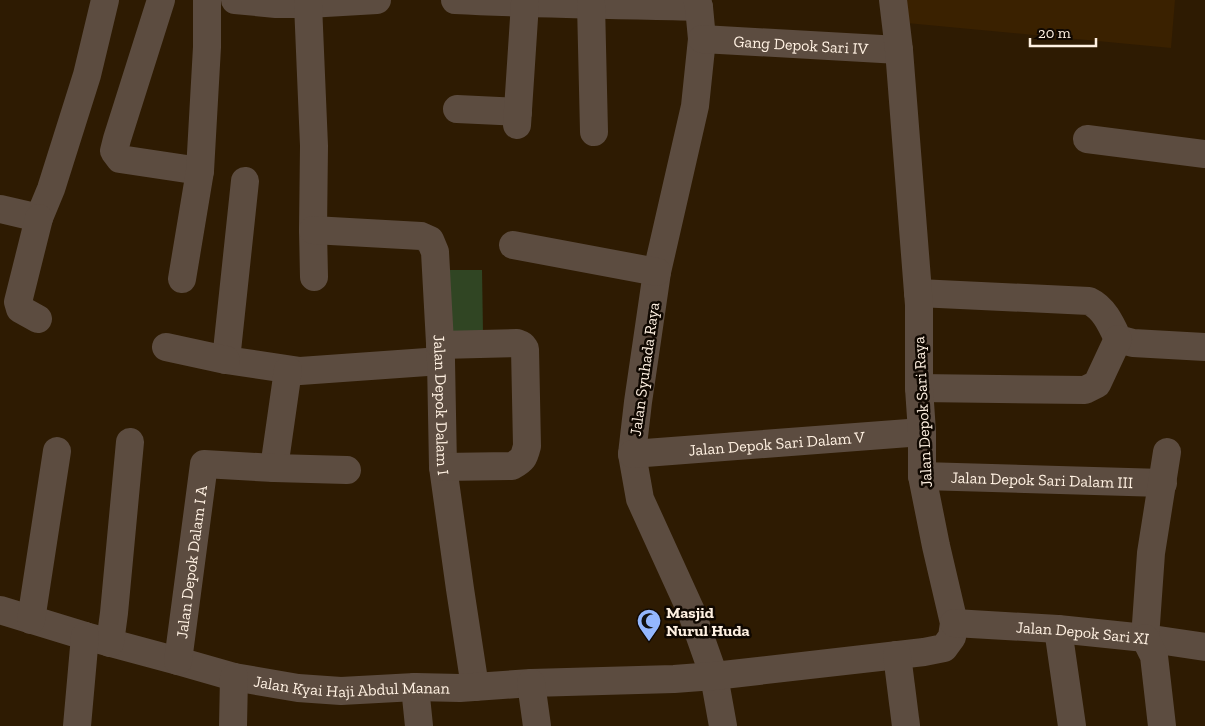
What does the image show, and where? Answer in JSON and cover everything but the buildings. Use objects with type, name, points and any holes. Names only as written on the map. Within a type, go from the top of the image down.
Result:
[{"type":"street","points":[[38,318],[20,309],[18,302],[39,218],[51,189],[87,75],[104,0]]},
{"type":"street","points":[[161,0],[114,151],[120,159],[200,171]]},
{"type":"street","points":[[182,279],[200,171],[208,47],[207,0]]},
{"type":"street","points":[[235,0],[276,4],[376,0]]},
{"type":"street","points":[[455,0],[525,3],[698,4]]},
{"type":"street","name":"Jalan Depok Sari Raya","points":[[893,0],[919,305],[922,476],[954,622]]},
{"type":"street","points":[[457,109],[518,119],[525,3]]},
{"type":"street","points":[[308,4],[314,146],[312,230],[314,277]]},
{"type":"street","points":[[592,4],[594,132]]},
{"type":"street","name":"Jalan Syuhada Raya","points":[[698,4],[702,39],[696,106],[657,272],[632,454],[640,500],[690,611],[714,676],[723,726]]},
{"type":"street","name":"Gang Depok Sari IV","points":[[702,39],[898,50]]},
{"type":"street","points":[[1087,139],[1205,154]]},
{"type":"street","points":[[226,360],[245,181]]},
{"type":"street","points":[[0,210],[39,218]]},
{"type":"street","name":"Jalan Depok Dalam I","points":[[312,230],[420,236],[430,240],[435,252],[441,353],[443,467],[475,687]]},
{"type":"street","points":[[513,245],[657,272]]},
{"type":"street","points":[[918,293],[1089,301],[1097,305],[1106,316],[1118,339],[1133,343],[1205,347]]},
{"type":"street","points":[[919,388],[1085,390],[1097,384],[1118,339]]},
{"type":"street","points":[[166,347],[226,360],[300,372],[517,343],[522,345],[525,349],[527,446],[524,457],[520,462],[512,466],[443,467]]},
{"type":"street","points":[[288,370],[274,468],[347,470]]},
{"type":"street","name":"Jalan Depok Sari Dalam V","points":[[632,454],[922,432]]},
{"type":"street","points":[[77,726],[98,640],[114,613],[130,442]]},
{"type":"street","points":[[31,620],[57,451]]},
{"type":"street","name":"Jalan Depok Sari XI","points":[[954,622],[1058,629],[1145,638],[1151,553],[1167,452]]},
{"type":"street","name":"Jalan Depok Dalam I A","points":[[178,661],[204,464],[274,468]]},
{"type":"street","name":"Jalan Depok Sari Dalam III","points":[[922,476],[1163,483]]},
{"type":"street","name":"Jalan Kyai Haji Abdul Manan","points":[[0,610],[98,640],[234,677],[298,688],[341,691],[415,687],[460,688],[531,683],[714,676]]},
{"type":"street","points":[[714,676],[924,652],[944,648],[952,637],[954,622]]},
{"type":"street","points":[[1058,629],[1072,726]]},
{"type":"street","points":[[1145,638],[1205,646]]},
{"type":"street","points":[[1145,638],[1154,656],[1162,726]]},
{"type":"street","points":[[896,655],[906,726]]},
{"type":"street","points":[[233,726],[234,677]]},
{"type":"street","points":[[531,683],[537,726]]},
{"type":"street","points":[[415,687],[419,726]]},
{"type":"shaded area","points":[[898,0],[1175,0],[1171,48],[896,22]]},
{"type":"green space","points":[[448,270],[482,270],[483,334],[449,335]]},
{"type":"place","name":"Masjid Nurul Huda","points":[[649,642]]}]
